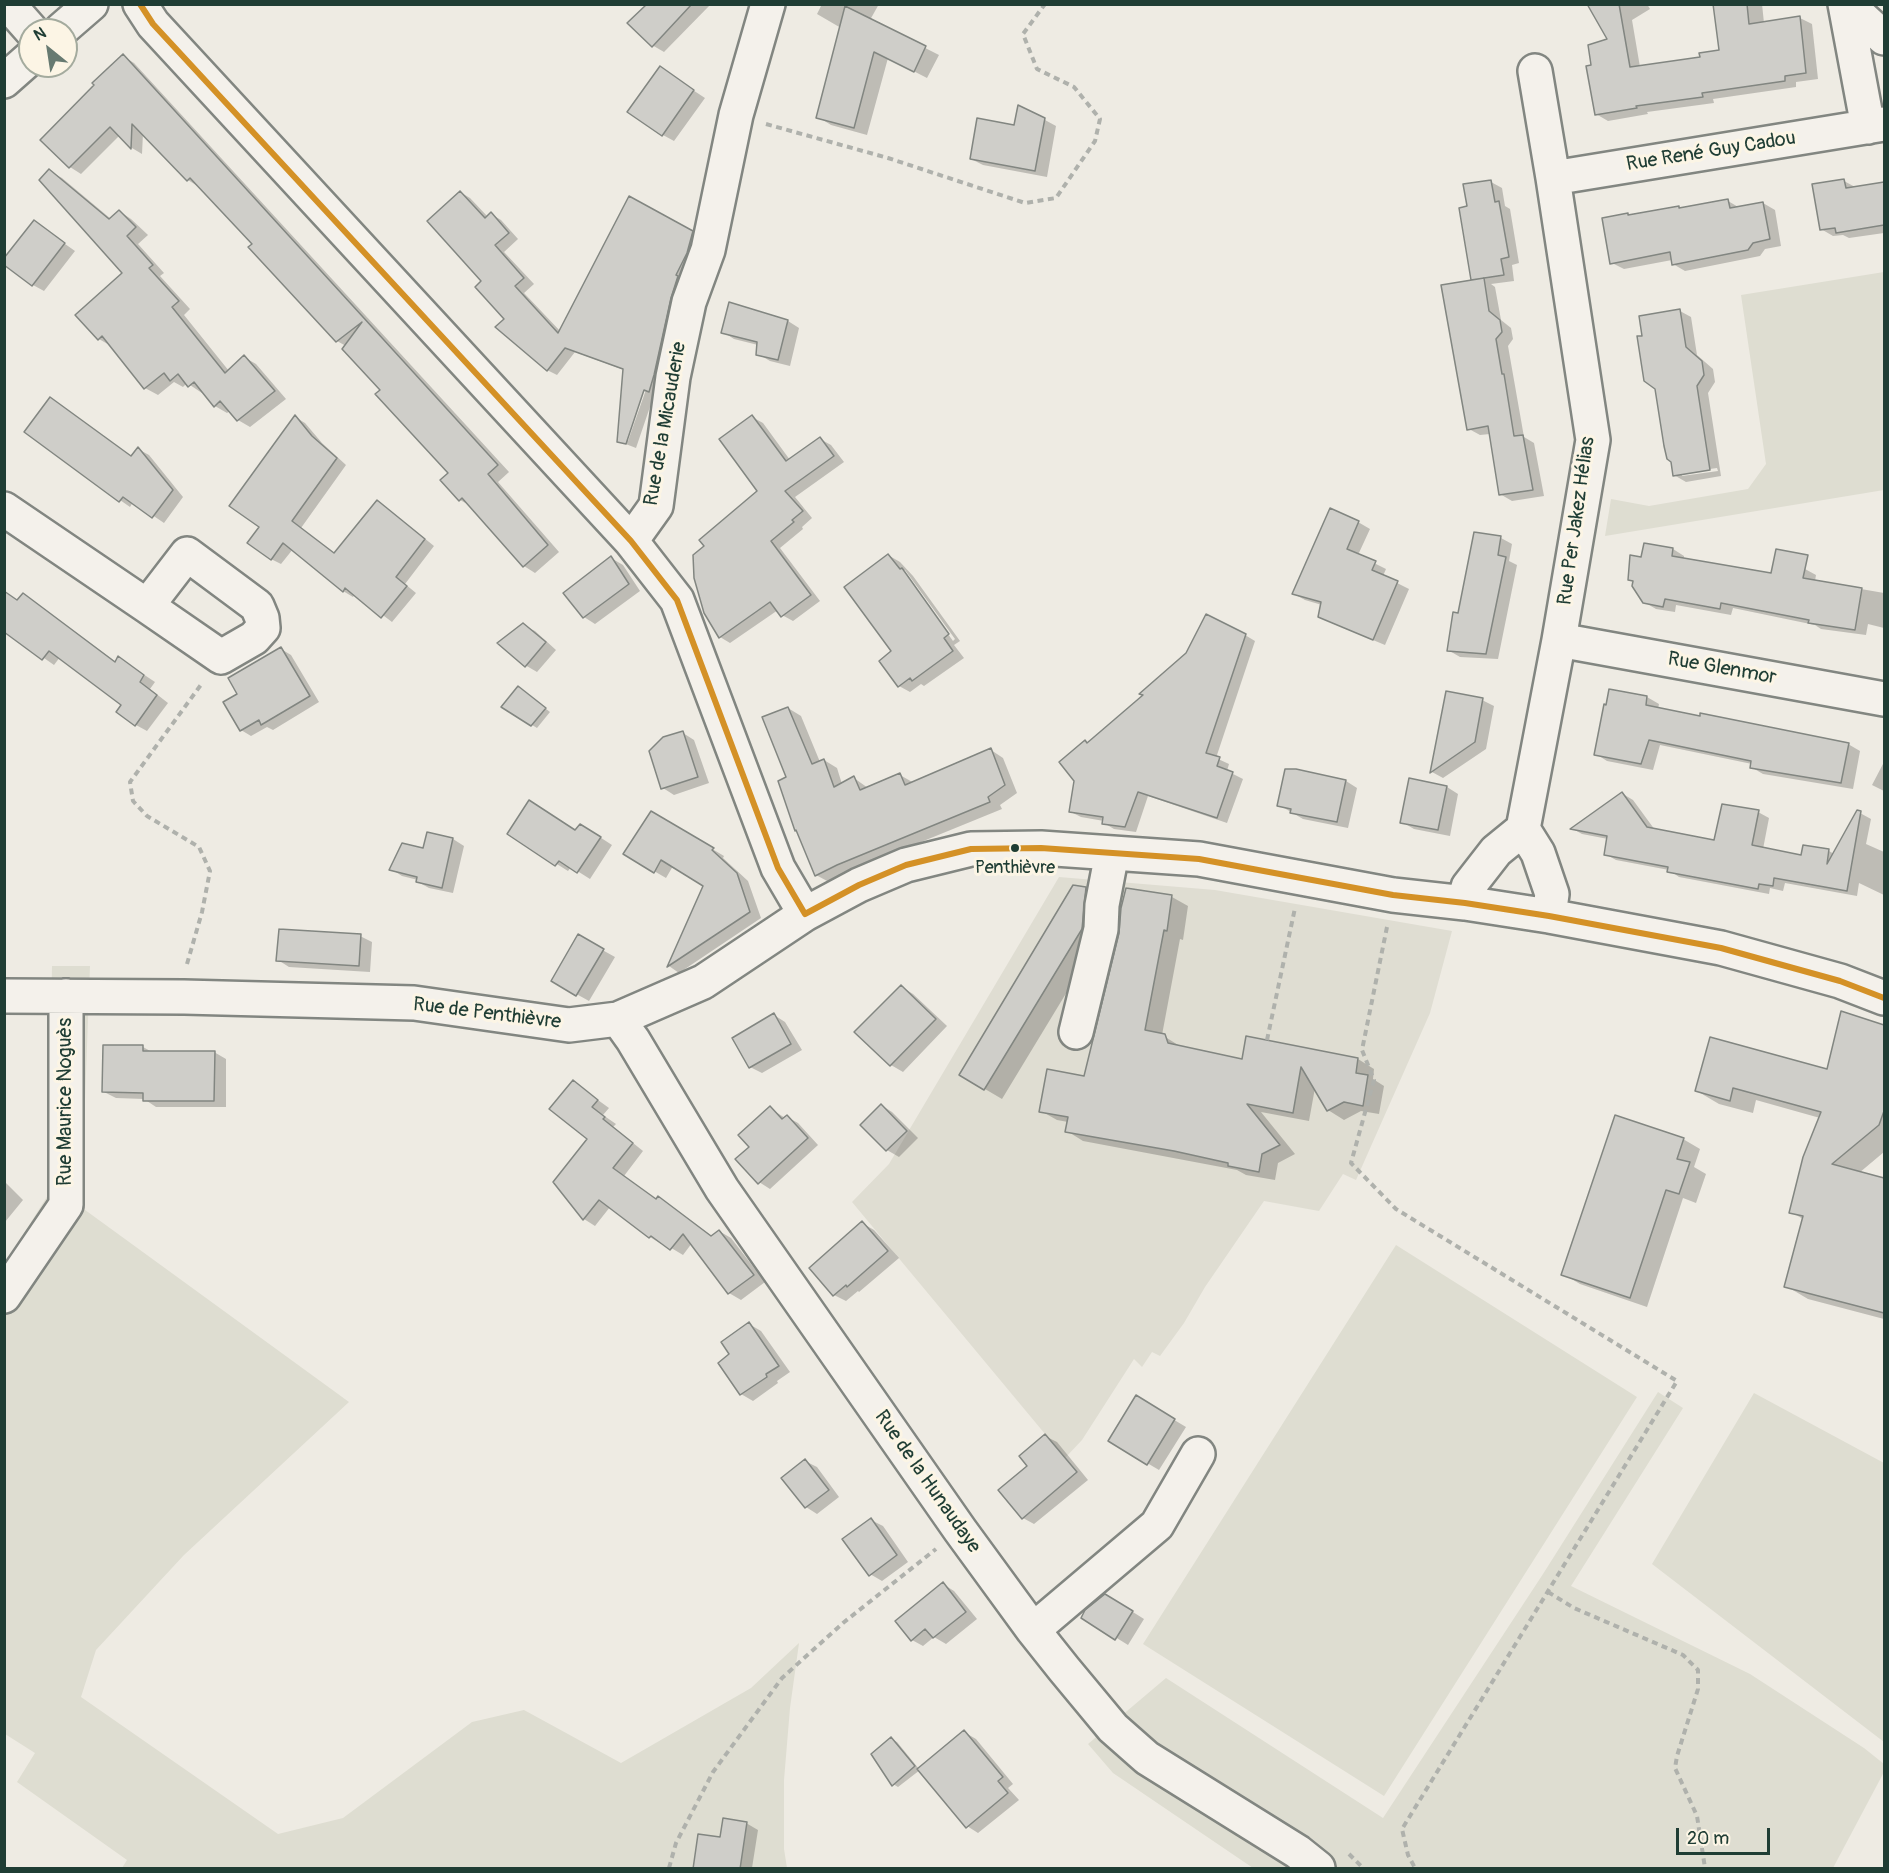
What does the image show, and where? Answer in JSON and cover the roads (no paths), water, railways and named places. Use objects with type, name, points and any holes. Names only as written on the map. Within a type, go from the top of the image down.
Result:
[{"type":"street","points":[[8,4],[20,18]]},
{"type":"street","points":[[75,18],[91,4]]},
{"type":"street","points":[[140,4],[153,24],[631,542],[676,600],[778,868],[805,914]]},
{"type":"street","name":"Rue de la Micauderie","points":[[631,542],[656,506],[673,377],[689,302],[708,250],[736,115],[768,4]]},
{"type":"street","points":[[1846,4],[1884,38]]},
{"type":"street","name":"Rue René Guy Cadou","points":[[1554,178],[1876,126],[1846,4]]},
{"type":"street","points":[[4,81],[18,69]]},
{"type":"street","name":"Rue Per Jakez Hélias","points":[[1523,829],[1559,640],[1593,440],[1554,178],[1535,71]]},
{"type":"street","points":[[4,509],[221,657],[254,638],[263,628],[262,618],[256,606],[187,554],[147,606]]},
{"type":"street","name":"Rue Glenmor","points":[[1559,640],[1884,699]]},
{"type":"street","points":[[1465,903],[1468,887],[1496,851],[1523,829],[1538,853],[1552,894],[1549,916]]},
{"type":"street","name":"Rue de Penthièvre","points":[[4,996],[184,997],[414,1003],[569,1025],[618,1019],[703,982],[805,914],[859,885],[906,865],[971,849],[1041,848],[1199,859],[1393,895],[1549,916],[1721,948],[1840,981],[1884,998]]},
{"type":"street","points":[[1076,1032],[1101,929],[1102,905],[1112,853]]},
{"type":"street","name":"Rue Maurice Noguès","points":[[4,1296],[66,1205],[66,996]]},
{"type":"street","name":"Rue de la Hunaudaye","points":[[618,1019],[633,1040],[722,1189],[960,1530],[1033,1630],[1113,1728],[1147,1758],[1298,1852],[1318,1869]]},
{"type":"street","points":[[1033,1630],[1157,1525],[1198,1454]]},
{"type":"place","name":"Penthièvre","points":[[1015,848]]}]
